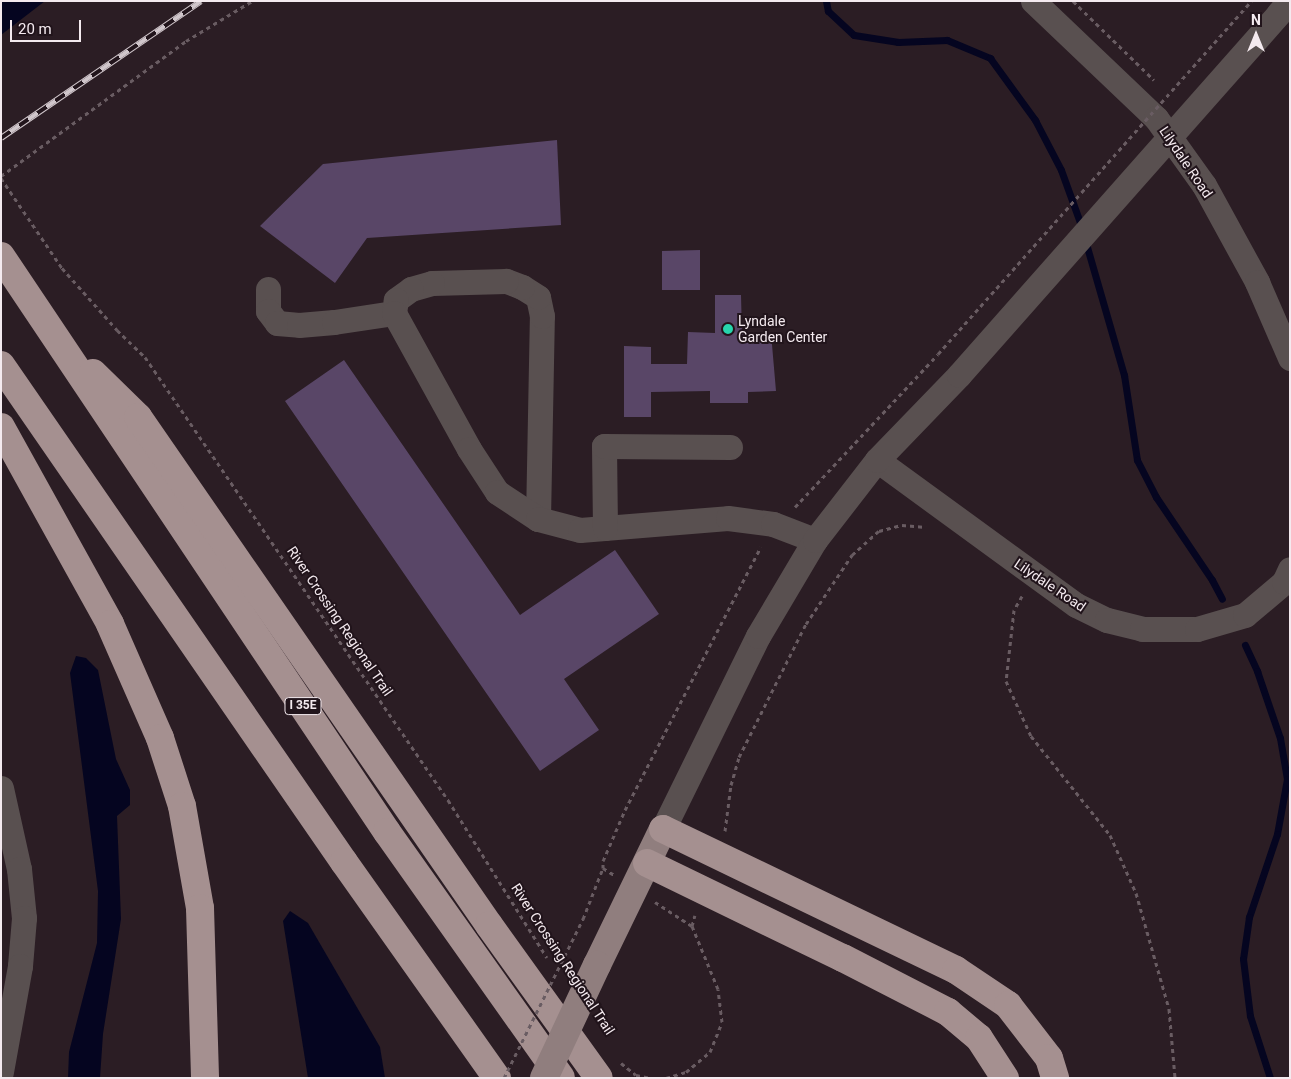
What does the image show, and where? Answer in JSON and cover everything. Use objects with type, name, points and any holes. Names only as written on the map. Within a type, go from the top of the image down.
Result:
[{"type":"highway","name":"I 35E","points":[[1,256],[387,832],[561,1078]]},
{"type":"highway","points":[[50,330],[138,418],[489,925],[608,1069]]},
{"type":"highway","points":[[1,365],[344,862],[497,1078]]},
{"type":"highway","points":[[1,427],[110,624],[160,738],[179,798],[194,863],[200,908],[205,1078]]},
{"type":"highway","points":[[663,829],[956,970],[1008,1005],[1049,1058],[1055,1078]]},
{"type":"highway","points":[[647,863],[843,958],[948,1012],[980,1038],[1005,1078]]},
{"type":"main road","points":[[544,1078],[663,829]]},
{"type":"street","name":"Lilydale Road","points":[[1033,1],[1156,118],[1204,185],[1257,282],[1290,358]]},
{"type":"street","points":[[663,829],[758,636],[815,540],[877,460],[959,375],[1283,7]]},
{"type":"street","points":[[538,519],[542,316],[538,297],[522,286],[506,281],[432,283],[411,289],[396,300],[394,313],[469,449],[498,492],[538,519],[580,530],[728,518],[774,524],[815,540]]},
{"type":"street","points":[[268,289],[268,311],[277,323],[316,324],[394,313]]},
{"type":"street","points":[[604,528],[604,446],[730,447]]},
{"type":"street","name":"Lilydale Road","points":[[877,460],[1076,605],[1107,620],[1133,627],[1142,629],[1197,629],[1245,615],[1284,582],[1290,569]]},
{"type":"street","points":[[1,788],[19,869],[24,918],[20,966],[1,1072]]},
{"type":"path","points":[[1,177],[186,41],[252,1]]},
{"type":"path","points":[[938,354],[1251,1]]},
{"type":"path","name":"River Crossing Regional Trail","points":[[1,177],[62,268],[117,330],[145,357],[448,800],[549,961]]},
{"type":"path","points":[[717,855],[727,824],[731,785],[739,757],[806,624],[852,555],[879,531],[902,525],[925,527],[932,532]]},
{"type":"path","points":[[1015,590],[1022,596],[1014,610],[1006,681],[1031,736],[1110,835],[1136,893],[1169,1009],[1176,1078]]},
{"type":"path","points":[[504,1078],[583,920],[603,868]]},
{"type":"path","points":[[634,888],[692,926],[718,989],[722,1022],[710,1052],[686,1072],[666,1078]]},
{"type":"path","points":[[692,926],[702,890]]},
{"type":"path","name":"River Crossing Regional Trail","points":[[554,969],[559,978]]},
{"type":"path","points":[[608,1069],[651,1078]]},
{"type":"water","points":[[1,1],[45,1],[1,35]]},
{"type":"water","points":[[76,656],[86,658],[98,670],[116,759],[130,790],[130,805],[117,816],[121,919],[103,1034],[100,1078],[68,1078],[69,1052],[97,943],[98,891],[70,673]]},
{"type":"water","points":[[290,911],[308,923],[380,1047],[385,1078],[308,1078],[283,921]]},
{"type":"building","points":[[557,140],[561,225],[367,238],[335,283],[260,226],[323,164]]},
{"type":"building","points":[[700,250],[700,290],[662,290],[662,251]]},
{"type":"building","points":[[715,295],[741,295],[742,334],[771,333],[776,391],[748,392],[748,403],[710,403],[710,391],[651,392],[651,417],[624,417],[624,346],[651,347],[651,364],[687,364],[688,332],[715,333]]},
{"type":"building","points":[[344,360],[520,615],[615,550],[659,614],[564,679],[599,730],[540,771],[285,401]]},
{"type":"waterway","points":[[826,1],[828,11],[854,35],[898,42],[947,40],[990,58],[1035,120],[1061,170],[1082,228]]},
{"type":"waterway","points":[[1085,240],[1124,375],[1137,460],[1156,497],[1212,580],[1222,599]]},
{"type":"waterway","points":[[1245,645],[1257,671],[1280,738],[1287,779],[1277,834],[1249,917],[1243,959],[1250,1016],[1270,1078]]},
{"type":"railway","points":[[1,138],[201,1]]},
{"type":"place","name":"Lyndale Garden Center","points":[[728,329]]}]
